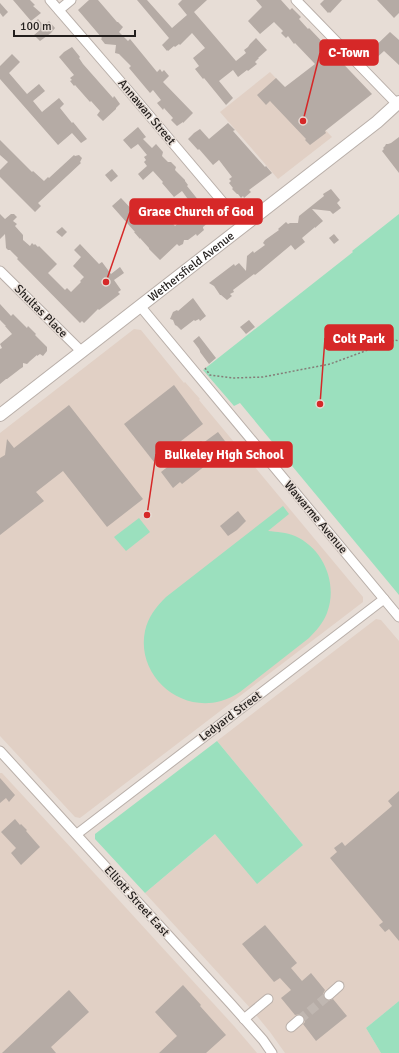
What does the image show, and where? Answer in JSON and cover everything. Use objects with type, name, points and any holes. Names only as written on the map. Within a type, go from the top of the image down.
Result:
[{"type":"main road","name":"Wethersfield Avenue","points":[[0,415],[377,122],[398,103]]},
{"type":"street","name":"Annawan Street","points":[[50,0],[127,88],[243,226]]},
{"type":"street","points":[[59,10],[71,0]]},
{"type":"street","points":[[296,0],[398,103]]},
{"type":"street","name":"Shultas Place","points":[[0,271],[81,352]]},
{"type":"street","name":"Wawarme Avenue","points":[[140,306],[399,617]]},
{"type":"street","name":"Ledyard Street","points":[[76,834],[384,599]]},
{"type":"street","name":"Elliott Street East","points":[[1,754],[76,834],[244,1019],[263,1040],[272,1053]]},
{"type":"street","points":[[329,995],[339,986]]},
{"type":"street","points":[[244,1019],[268,999]]},
{"type":"street","points":[[292,1027],[299,1020]]},
{"type":"path","points":[[205,368],[210,375],[222,377],[263,377],[330,364],[395,340],[399,337]]},
{"type":"path","points":[[395,340],[399,342]]},
{"type":"shaded area","points":[[270,72],[332,137],[278,179],[220,112]]},
{"type":"shaded area","points":[[134,329],[141,330],[184,383],[185,382],[200,399],[199,400],[363,597],[363,602],[80,818],[75,817],[0,736],[0,433]]},
{"type":"shaded area","points":[[376,619],[381,620],[399,641],[399,1001],[366,1028],[381,1053],[285,1053],[252,1010],[145,893],[215,834],[303,845],[217,741]]},
{"type":"shaded area","points":[[0,773],[2,773],[74,851],[257,1053],[0,1053]]},
{"type":"green space","points":[[399,214],[399,595],[240,403],[234,406],[203,370]]},
{"type":"green space","points":[[283,506],[289,514],[268,531],[295,536],[314,549],[321,558],[326,568],[331,591],[327,613],[317,630],[309,638],[233,696],[221,701],[205,703],[190,701],[176,695],[164,687],[154,675],[147,662],[144,647],[145,631],[150,617],[166,597]]},
{"type":"green space","points":[[139,518],[150,532],[126,551],[114,537]]},
{"type":"green space","points":[[217,741],[303,845],[257,884],[215,834],[145,893],[95,839],[95,834]]},
{"type":"green space","points":[[399,1001],[399,1053],[381,1053],[366,1028]]},
{"type":"building","points":[[13,0],[30,0],[35,5],[33,6],[41,13],[31,21]]},
{"type":"building","points":[[89,0],[98,0],[123,27],[119,32],[128,41],[130,39],[157,72],[160,69],[162,72],[164,70],[169,76],[163,82],[193,113],[183,123],[177,126],[171,120],[173,118],[157,103],[161,100],[153,90],[150,93],[129,68],[131,66],[119,54],[115,53],[116,45],[105,44],[101,39],[102,38],[78,10]]},
{"type":"building","points":[[137,0],[147,0],[172,28],[187,15],[178,4],[182,0],[207,0],[194,12],[236,61],[246,53],[244,50],[256,38],[267,50],[255,62],[257,64],[248,71],[247,70],[238,77],[233,70],[219,81],[233,98],[226,105],[195,69],[199,66],[193,58],[205,48],[192,33],[180,45],[174,46],[167,51],[162,45],[169,38]]},
{"type":"building","points":[[256,0],[281,0],[290,10],[292,8],[301,17],[299,19],[308,29],[309,28],[372,94],[325,131],[326,133],[310,145],[270,101],[266,105],[257,95],[276,78],[285,87],[315,64],[295,43],[294,44],[288,36],[286,38],[281,33],[283,31],[274,22],[260,34],[248,21],[262,7]]},
{"type":"building","points":[[324,0],[342,0],[330,13],[328,13],[320,4]]},
{"type":"building","points":[[377,0],[399,0],[399,13],[394,18]]},
{"type":"building","points":[[0,3],[8,12],[3,17],[0,13]]},
{"type":"building","points":[[38,19],[44,26],[49,21],[55,28],[40,41],[34,35],[40,30],[34,23]]},
{"type":"building","points":[[390,32],[399,40],[399,65],[384,51],[373,61],[367,54]]},
{"type":"building","points":[[72,47],[80,57],[79,58],[83,64],[120,104],[103,121],[97,115],[100,111],[70,81],[72,80],[70,78],[74,75],[59,57]]},
{"type":"building","points":[[12,54],[20,62],[9,73],[27,94],[39,84],[45,91],[33,101],[42,112],[59,98],[64,104],[60,108],[87,139],[81,143],[72,133],[58,145],[0,79],[0,66]]},
{"type":"building","points":[[228,123],[235,130],[233,131],[272,173],[249,190],[251,192],[244,198],[243,196],[241,198],[232,189],[233,188],[229,183],[231,181],[229,179],[232,177],[219,160],[213,165],[188,139],[200,129],[209,139]]},
{"type":"building","points":[[138,127],[146,137],[143,139],[152,148],[156,144],[163,152],[162,156],[176,167],[175,170],[185,180],[188,185],[187,186],[199,201],[202,199],[216,216],[203,227],[204,230],[197,236],[196,234],[188,240],[184,240],[183,244],[179,246],[177,244],[160,260],[112,206],[121,198],[140,218],[156,204],[161,208],[171,199],[176,205],[165,215],[175,226],[195,209],[182,191],[174,197],[153,171],[143,180],[138,174],[147,166],[144,162],[146,160],[144,157],[147,155],[138,144],[131,149],[123,140]]},
{"type":"building","points":[[399,137],[399,173],[382,151],[386,144],[391,143]]},
{"type":"building","points":[[0,140],[32,172],[33,171],[44,181],[74,155],[79,155],[82,158],[81,163],[38,203],[41,206],[35,212],[0,177],[0,170],[8,162],[0,155]]},
{"type":"building","points":[[112,169],[118,176],[111,182],[105,175]]},
{"type":"building","points":[[331,189],[340,200],[337,203],[341,208],[333,214],[330,211],[312,209],[323,221],[302,238],[305,242],[295,250],[291,245],[255,275],[254,274],[233,290],[234,292],[230,294],[232,296],[227,300],[220,295],[214,286],[209,283],[234,264],[235,266],[239,263],[246,271],[247,256],[265,245],[263,243],[265,240],[279,230],[278,229],[286,222],[288,224],[298,223],[299,216],[324,196],[323,194]]},
{"type":"building","points":[[0,214],[5,219],[11,214],[14,214],[17,217],[13,221],[17,224],[15,226],[23,235],[23,240],[30,246],[32,243],[38,247],[39,246],[57,264],[48,273],[65,290],[67,288],[71,292],[84,277],[73,266],[81,257],[74,250],[80,244],[99,264],[102,262],[111,274],[120,267],[124,273],[114,280],[121,290],[118,292],[120,294],[99,310],[98,309],[84,323],[82,321],[80,323],[17,259],[18,258],[6,248],[5,234],[0,239]]},
{"type":"building","points":[[62,227],[67,232],[62,237],[56,232]]},
{"type":"building","points":[[334,234],[339,240],[334,244],[329,238]]},
{"type":"building","points":[[193,298],[206,316],[200,321],[199,319],[194,320],[181,330],[175,325],[173,320],[170,319],[173,312],[178,311]]},
{"type":"building","points":[[0,304],[11,316],[13,314],[27,328],[28,326],[36,334],[35,335],[47,347],[47,351],[43,356],[40,354],[37,355],[27,364],[23,363],[23,367],[0,384],[0,349],[2,348],[0,344],[12,334],[0,320]]},
{"type":"building","points":[[249,320],[255,327],[246,334],[240,327]]},
{"type":"building","points":[[199,336],[216,358],[209,364],[193,341]]},
{"type":"building","points":[[174,385],[203,424],[154,462],[124,424]]},
{"type":"building","points":[[69,405],[143,499],[107,527],[63,471],[36,492],[44,501],[0,535],[0,458],[5,455],[7,439],[14,448]]},
{"type":"building","points":[[218,432],[228,445],[213,456],[215,458],[182,484],[180,482],[173,488],[161,472],[201,441],[203,443]]},
{"type":"building","points":[[238,511],[246,521],[228,536],[220,526]]},
{"type":"building","points":[[0,778],[15,795],[9,802],[6,798],[0,803]]},
{"type":"building","points":[[399,791],[399,941],[389,929],[385,932],[379,925],[383,922],[330,858],[337,852],[334,848],[342,842],[345,846],[392,806],[388,801]]},
{"type":"building","points":[[15,819],[27,830],[26,831],[40,847],[21,865],[11,853],[16,848],[1,832]]},
{"type":"building","points":[[265,925],[297,963],[291,968],[302,981],[311,973],[325,990],[323,994],[324,999],[328,1001],[333,999],[347,1016],[316,1041],[303,1024],[305,1022],[304,1016],[301,1014],[295,1015],[281,998],[291,990],[280,978],[274,982],[242,944]]},
{"type":"building","points":[[183,985],[226,1035],[206,1053],[159,1053],[177,1036],[155,1012]]},
{"type":"building","points":[[69,990],[89,1012],[51,1047],[56,1053],[2,1053]]},
{"type":"tunnel","points":[[299,1020],[329,995]]},
{"type":"place","name":"C-Town","points":[[303,121]]},
{"type":"place","name":"Grace Church of God","points":[[106,282]]},
{"type":"place","name":"Colt Park","points":[[320,404]]},
{"type":"place","name":"Bulkeley High School","points":[[147,515]]}]
